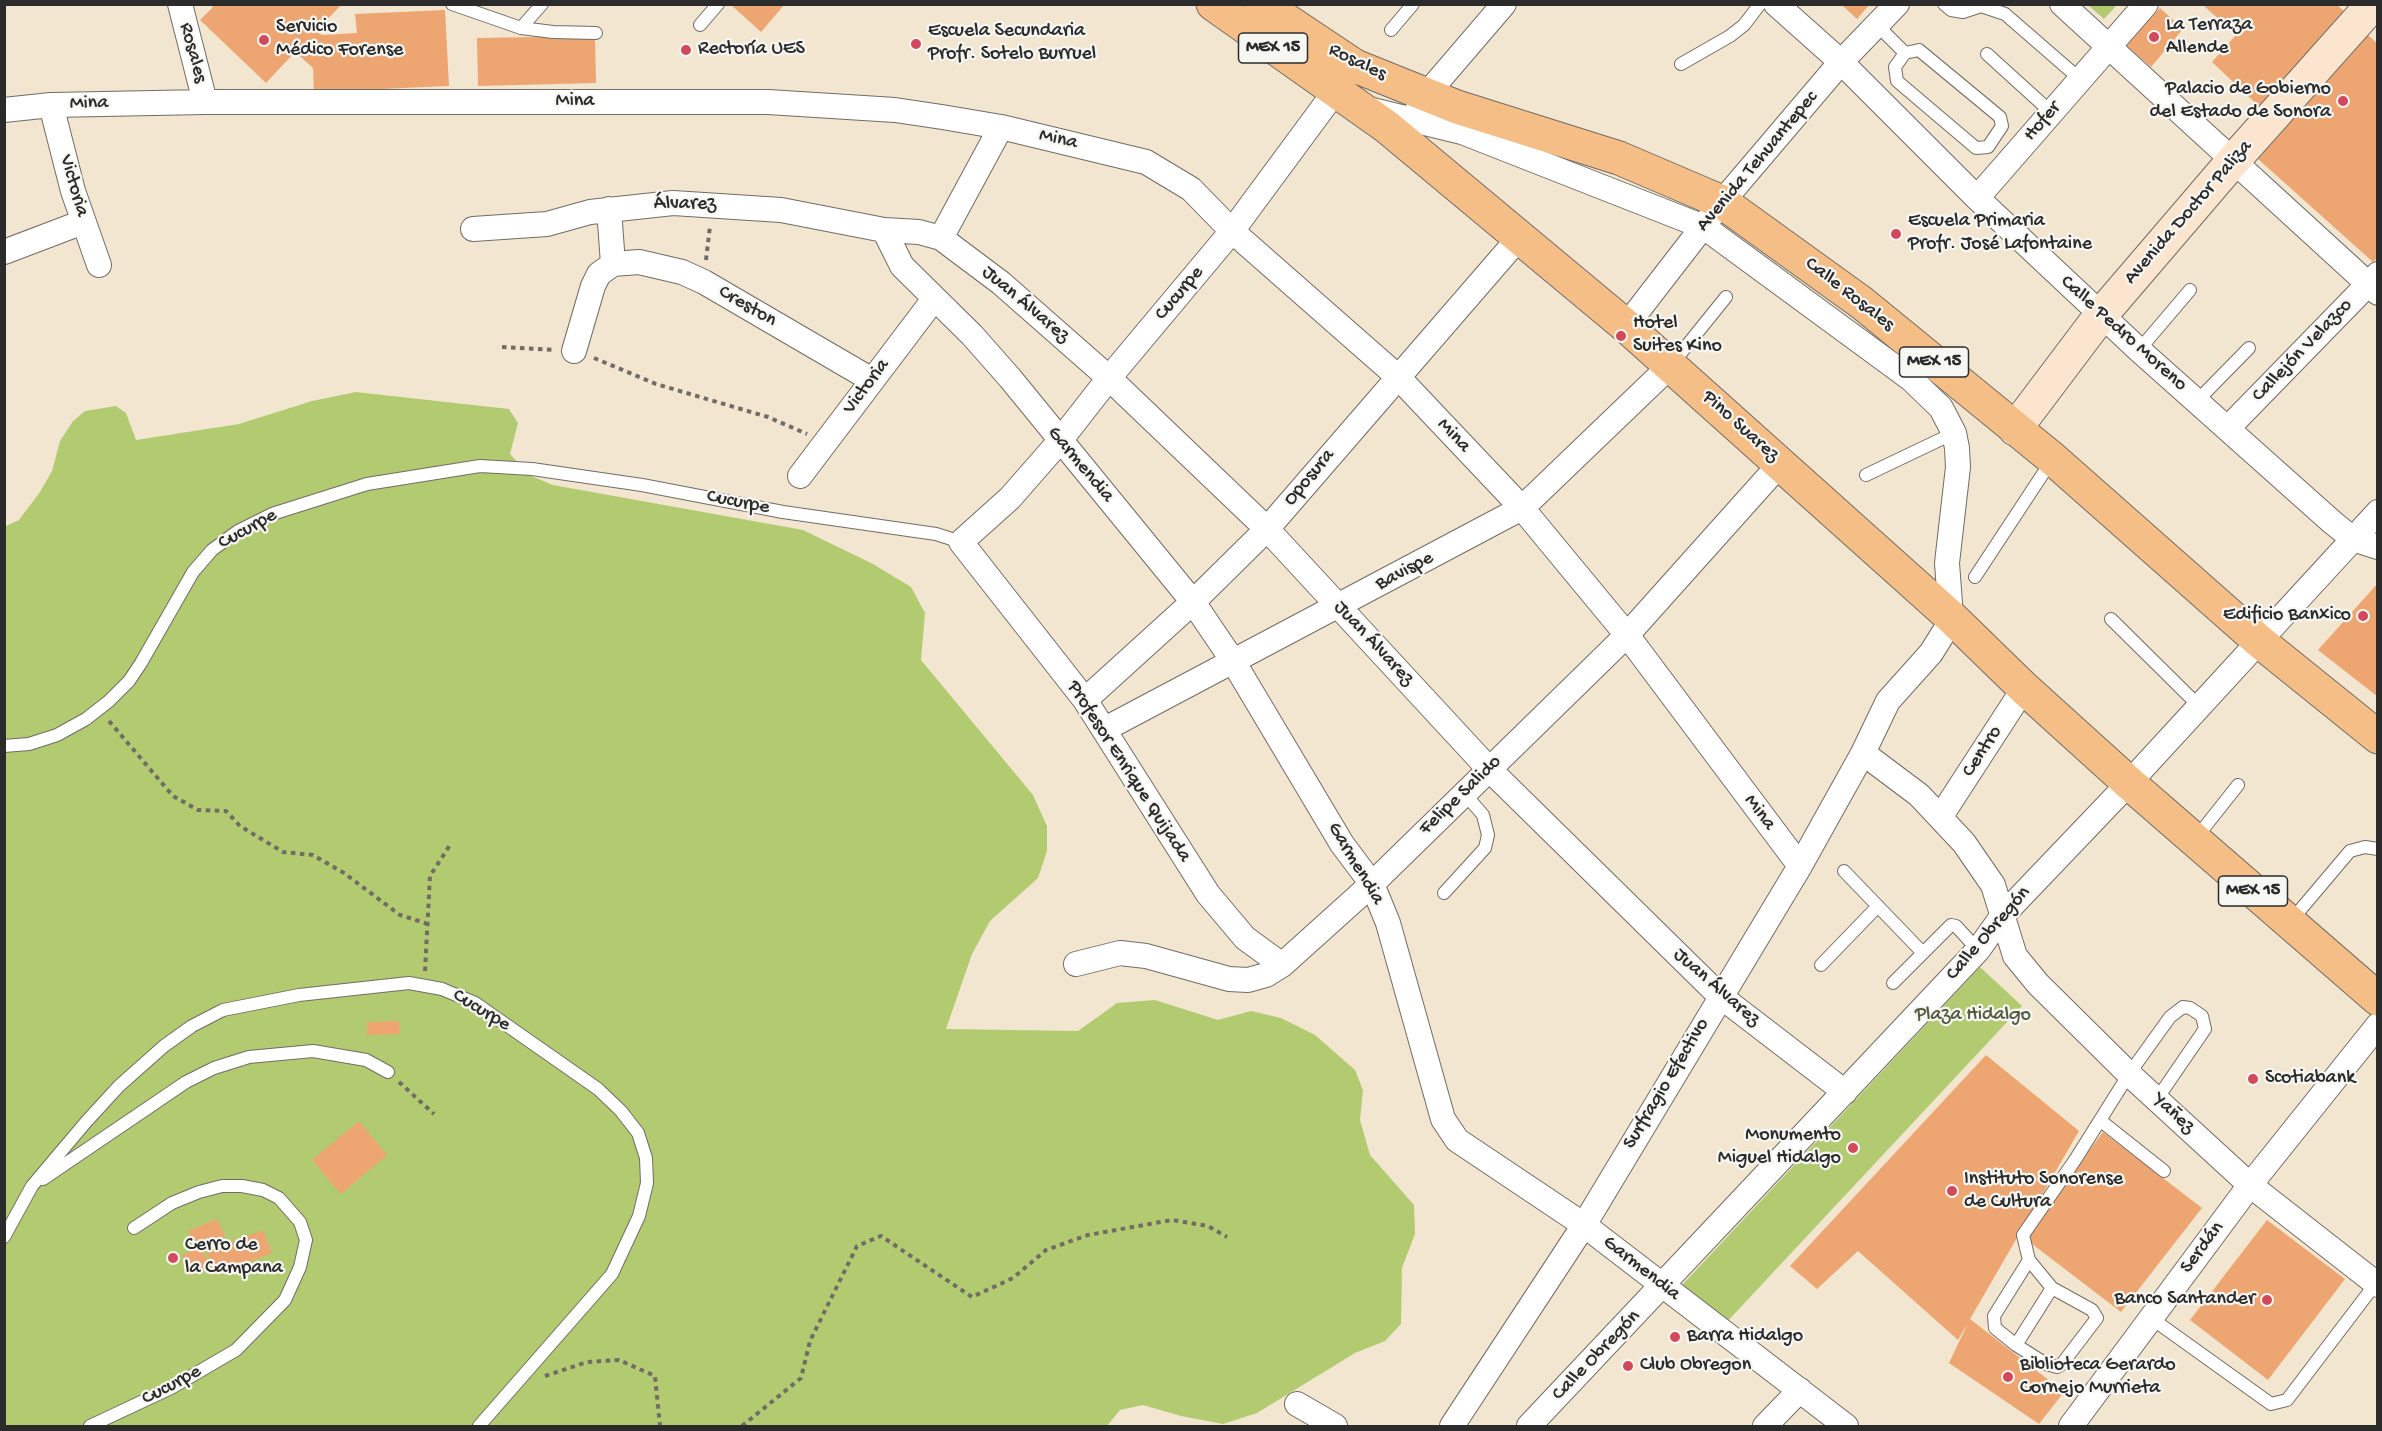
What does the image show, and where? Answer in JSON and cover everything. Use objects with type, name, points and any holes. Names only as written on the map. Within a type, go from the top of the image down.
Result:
[{"type":"main road","name":"Rosales","points":[[1213,4],[1347,99]]},
{"type":"main road","name":"Rosales","points":[[1262,4],[1355,66],[1415,119]]},
{"type":"main road","name":"Pino Suarez","points":[[1347,99],[1415,119],[1518,239],[1626,326],[1951,617],[2024,688],[2129,783]]},
{"type":"main road","name":"Calle Rosales","points":[[1415,119],[1619,158],[1862,303],[2053,459],[2259,641],[2378,737]]},
{"type":"main road","name":"MEX 15","points":[[2129,783],[2378,999]]},
{"type":"street","name":"Rosales","points":[[180,4],[205,102]]},
{"type":"street","points":[[1415,119],[1504,4]]},
{"type":"street","name":"Calle Pedro Moreno","points":[[1776,4],[1841,62],[1977,198],[2139,350],[2353,539],[2378,547]]},
{"type":"street","name":"Avenida Tehuantepec","points":[[1626,326],[1713,214],[1841,62],[1897,4]]},
{"type":"street","points":[[2062,4],[2232,162],[2374,284]]},
{"type":"street","name":"Hofer","points":[[1977,198],[2146,4]]},
{"type":"street","name":"Avenida Doctor Paliza","points":[[2015,429],[2101,315],[2232,162],[2368,11]]},
{"type":"street","name":"Cucurpe","points":[[961,542],[1010,498],[1059,442],[1109,378],[1347,99],[1355,66]]},
{"type":"street","name":"Mina","points":[[4,110],[51,105],[205,102],[768,102],[895,110],[1001,127],[1146,162],[1191,189],[1233,231],[1397,376],[1522,508],[1627,635],[1800,866]]},
{"type":"street","name":"Victoria","points":[[51,105],[83,222],[99,265]]},
{"type":"street","points":[[941,238],[1001,127]]},
{"type":"street","name":"Álvarez","points":[[473,229],[548,224],[609,209],[673,203],[781,210],[886,236]]},
{"type":"street","points":[[574,351],[595,279],[604,268],[613,264],[609,209]]},
{"type":"street","name":"Calle Rosales","points":[[1713,214],[1911,379],[1941,408],[1954,433],[1958,467],[1947,562],[1951,617]]},
{"type":"street","points":[[4,252],[83,222]]},
{"type":"street","name":"Juan Álvarez","points":[[886,236],[919,232],[941,238],[1001,283],[1109,378],[1267,530],[1489,769],[1720,996],[1845,1092]]},
{"type":"street","name":"Garmendia","points":[[886,236],[902,266],[988,352],[1059,442],[1193,602],[1233,661],[1342,844],[1372,884],[1388,924],[1443,1119],[1449,1130],[1471,1151],[1584,1225],[1800,1390],[1832,1422]]},
{"type":"street","name":"Oposura","points":[[1084,700],[1193,602],[1267,530],[1397,376],[1518,239]]},
{"type":"street","name":"Creston","points":[[613,264],[630,261],[649,263],[704,282],[872,380]]},
{"type":"street","name":"Callejón Velazco","points":[[2228,428],[2374,284]]},
{"type":"street","name":"Victoria","points":[[800,476],[934,299]]},
{"type":"street","name":"Bavispe","points":[[1105,729],[1522,508],[1670,366]]},
{"type":"street","name":"Felipe Salido","points":[[1076,964],[1120,953],[1146,956],[1229,979],[1248,980],[1266,975],[1282,964],[1372,884],[1627,635],[1780,464]]},
{"type":"street","name":"Calle Obregón","points":[[1529,1426],[1978,950],[2003,915],[2129,783],[2378,512]]},
{"type":"street","name":"Profesor Enrique Quijada","points":[[961,542],[1105,729],[1208,894],[1245,938],[1282,964]]},
{"type":"street","name":"Surfragio Efectivo","points":[[1452,1426],[1584,1225],[1800,866],[1863,753],[1888,701],[1931,653],[1951,617]]},
{"type":"street","name":"Centro","points":[[1941,816],[2024,688]]},
{"type":"street","name":"Yañez","points":[[1863,753],[1919,795],[1941,816],[1993,885],[2014,956],[2038,984],[2129,1074],[2250,1185],[2377,1284]]},
{"type":"street","name":"Serdán","points":[[2071,1426],[2250,1185],[2378,1025]]},
{"type":"street","points":[[1765,1426],[1800,1390]]},
{"type":"street","points":[[1297,1404],[1335,1426]]},
{"type":"lane","points":[[452,4],[521,28],[553,32],[596,33]]},
{"type":"lane","points":[[521,28],[542,4]]},
{"type":"lane","points":[[700,25],[718,4]]},
{"type":"lane","points":[[1391,30],[1413,4]]},
{"type":"lane","points":[[1681,64],[1730,36],[1744,25],[1760,4]]},
{"type":"lane","points":[[1944,4],[1951,10],[1963,12],[1981,6],[2005,14],[2081,80]]},
{"type":"lane","points":[[1877,26],[1905,53]]},
{"type":"lane","points":[[1919,50],[1929,56],[2000,117],[2002,126],[1988,147],[1976,148],[1897,81],[1895,67],[1905,53],[1919,50]]},
{"type":"lane","points":[[1988,54],[2052,113]]},
{"type":"lane","points":[[2139,350],[2190,290]]},
{"type":"lane","points":[[1670,366],[1726,297]]},
{"type":"lane","points":[[2197,401],[2249,348]]},
{"type":"lane","points":[[1866,475],[1954,433]]},
{"type":"lane","points":[[1975,577],[2053,459]]},
{"type":"lane","name":"Cucurpe","points":[[4,746],[29,744],[57,735],[86,719],[101,707],[129,681],[193,572],[212,550],[238,531],[272,514],[367,484],[480,466],[532,469],[653,487],[783,512],[936,534],[961,542]]},
{"type":"lane","points":[[2111,619],[2199,706]]},
{"type":"lane","points":[[2195,840],[2238,785]]},
{"type":"lane","points":[[1444,893],[1485,848],[1488,835],[1483,815],[1464,793]]},
{"type":"lane","points":[[2289,923],[2350,851],[2365,847],[2378,849]]},
{"type":"lane","points":[[1844,871],[1923,953]]},
{"type":"lane","points":[[1821,965],[1878,906]]},
{"type":"lane","points":[[1893,983],[1951,925],[1956,926],[1978,950]]},
{"type":"lane","name":"Cucurpe","points":[[4,1237],[32,1186],[119,1086],[164,1046],[223,1010],[299,994],[409,984],[442,988],[475,1004],[598,1089],[621,1111],[638,1133],[646,1158],[647,1183],[639,1216],[612,1274],[479,1426]]},
{"type":"lane","points":[[2029,1260],[1994,1316],[1995,1328],[2016,1346],[2046,1364],[2057,1367],[2093,1326],[2097,1318],[2092,1310],[2052,1288],[2029,1260],[2022,1235],[2101,1121],[2129,1074],[2177,1010],[2190,1008],[2202,1016],[2205,1029],[2157,1099]]},
{"type":"lane","points":[[32,1186],[186,1082],[214,1068],[249,1057],[313,1051],[366,1060],[388,1072]]},
{"type":"lane","points":[[2101,1121],[2164,1171]]},
{"type":"lane","name":"Cucurpe","points":[[90,1426],[171,1388],[236,1350],[285,1300],[300,1268],[306,1240],[300,1222],[279,1198],[263,1190],[242,1186],[222,1186],[199,1192],[172,1203],[134,1228]]},
{"type":"lane","points":[[2151,1317],[2271,1404],[2287,1400],[2377,1284]]},
{"type":"lane","points":[[2016,1346],[2052,1288]]},
{"type":"path","points":[[704,282],[712,204]]},
{"type":"path","points":[[502,347],[574,351],[623,368],[656,384],[768,417],[827,442]]},
{"type":"path","points":[[101,707],[113,727],[173,796],[198,810],[226,812],[240,826],[283,852],[313,855],[344,873],[400,915],[428,924]]},
{"type":"path","points":[[425,986],[430,876],[450,845]]},
{"type":"path","points":[[388,1072],[434,1114]]},
{"type":"path","points":[[742,1426],[801,1378],[810,1341],[857,1246],[881,1236],[972,1297],[1013,1278],[1046,1250],[1088,1234],[1172,1220],[1208,1226],[1227,1237]]},
{"type":"path","points":[[518,1382],[559,1373],[587,1362],[619,1360],[655,1376],[660,1426]]},
{"type":"green space","points":[[2088,5],[2117,5],[2104,19]]},
{"type":"green space","name":"Cerro de la Campana","points":[[356,392],[509,409],[518,423],[510,454],[529,475],[553,485],[803,530],[873,564],[911,587],[925,613],[921,660],[1033,795],[1047,826],[1047,851],[1038,878],[990,921],[972,954],[946,1029],[1078,1031],[1117,1003],[1155,1000],[1218,1020],[1251,1011],[1281,1018],[1315,1035],[1355,1070],[1363,1090],[1360,1120],[1370,1155],[1414,1205],[1415,1234],[1402,1268],[1401,1324],[1385,1341],[1355,1353],[1257,1413],[1223,1424],[1181,1416],[1143,1405],[1120,1410],[1107,1426],[5,1426],[4,527],[19,520],[40,492],[52,471],[60,441],[73,421],[85,411],[116,406],[126,413],[136,440],[239,424],[312,401]]},
{"type":"green space","name":"Plaza Hidalgo","points":[[1980,967],[2022,1006],[1724,1325],[1682,1285]]},
{"type":"building","points":[[211,4],[342,4],[319,28],[321,35],[357,33],[355,14],[445,10],[449,86],[314,92],[313,68],[295,52],[266,83],[200,20],[213,7]]},
{"type":"building","points":[[730,4],[785,4],[761,32]]},
{"type":"building","points":[[1841,4],[1870,4],[1857,19]]},
{"type":"building","points":[[2202,4],[2336,4],[2352,18],[2266,113],[2212,62],[2236,35]]},
{"type":"building","name":"La Terraza Allende","points":[[2160,8],[2183,29],[2151,67],[2125,44]]},
{"type":"building","name":"Palacio de Gobierno del Estado de Sonora","points":[[2368,35],[2378,44],[2378,257],[2373,262],[2258,159]]},
{"type":"building","points":[[595,36],[596,83],[478,86],[477,38]]},
{"type":"building","name":"Edificio Banxico","points":[[2378,583],[2378,697],[2318,650]]},
{"type":"building","points":[[399,1021],[400,1034],[367,1035],[367,1022]]},
{"type":"building","name":"Instituto Sonorense de Cultura","points":[[1986,1055],[2079,1131],[1970,1319],[2064,1392],[2039,1424],[1949,1363],[1968,1323],[1958,1340],[1858,1251],[1817,1289],[1790,1266]]},
{"type":"building","points":[[359,1121],[387,1155],[341,1194],[312,1160]]},
{"type":"building","points":[[2103,1132],[2202,1208],[2121,1312],[2023,1237]]},
{"type":"building","points":[[217,1219],[225,1236],[196,1248],[188,1231]]},
{"type":"building","name":"Banco Santander","points":[[2267,1220],[2345,1279],[2268,1380],[2190,1320]]},
{"type":"building","points":[[263,1230],[272,1253],[216,1276],[207,1252]]},
{"type":"building","points":[[202,1247],[211,1268],[191,1276],[182,1255]]},
{"type":"place","name":"La Terraza Allende","points":[[2154,37]]},
{"type":"place","name":"Servicio Médico Forense","points":[[264,40]]},
{"type":"place","name":"Escuela Secundaria Profr. Sotelo Burruel","points":[[916,44]]},
{"type":"place","name":"Rectoría UES","points":[[686,50]]},
{"type":"place","name":"Palacio de Gobierno del Estado de Sonora","points":[[2343,101]]},
{"type":"place","name":"Escuela Primaria Profr. José Lafontaine","points":[[1896,234]]},
{"type":"place","name":"Hotel Suites Kino","points":[[1621,336]]},
{"type":"place","name":"Edificio Banxico","points":[[2363,616]]},
{"type":"place","name":"Scotiabank","points":[[2253,1079]]},
{"type":"place","name":"Monumento Miguel Hidalgo","points":[[1853,1148]]},
{"type":"place","name":"Instituto Sonorense de Cultura","points":[[1952,1191]]},
{"type":"place","name":"Cerro de la Campana","points":[[173,1258]]},
{"type":"place","name":"Banco Santander","points":[[2267,1300]]},
{"type":"place","name":"Barra Hidalgo","points":[[1675,1337]]},
{"type":"place","name":"Club Obregon","points":[[1628,1366]]},
{"type":"place","name":"Biblioteca Gerardo Cornejo Murrieta","points":[[2008,1377]]}]
